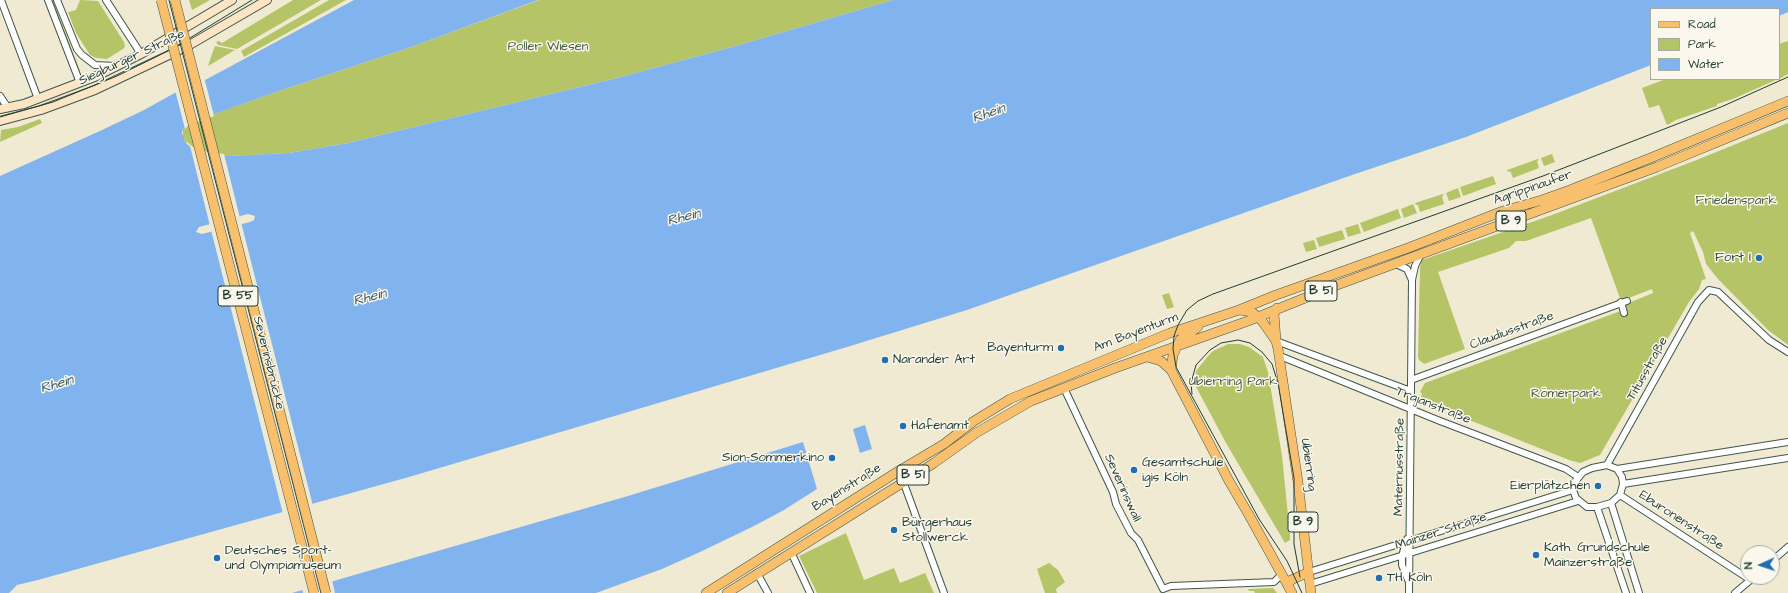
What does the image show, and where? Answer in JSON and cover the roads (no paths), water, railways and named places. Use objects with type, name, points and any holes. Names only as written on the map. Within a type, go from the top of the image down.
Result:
[{"type":"main road","name":"Severinsbrücke","points":[[161,0],[314,593]]},
{"type":"main road","name":"Severinsbrücke","points":[[175,0],[326,593]]},
{"type":"main road","name":"Siegburger Straße","points":[[4,108],[38,99],[80,83],[118,66],[232,0]]},
{"type":"main road","name":"Siegburger Straße","points":[[0,121],[41,110],[95,90],[186,47],[268,0]]},
{"type":"main road","points":[[80,83],[95,90]]},
{"type":"main road","name":"Agrippinaufer","points":[[1239,310],[1448,232],[1584,184],[1788,101]]},
{"type":"main road","name":"Agrippinaufer","points":[[1258,317],[1277,308],[1657,167],[1788,113]]},
{"type":"main road","points":[[1448,232],[1444,239],[1448,244]]},
{"type":"main road","name":"B 9","points":[[1276,341],[1274,314],[1277,308]]},
{"type":"main road","points":[[1239,310],[1252,312],[1258,317]]},
{"type":"main road","name":"Am Bayenturm","points":[[1045,384],[1170,333],[1239,310]]},
{"type":"main road","name":"Am Bayenturm","points":[[1064,388],[1258,317]]},
{"type":"main road","name":"B 9","points":[[1258,317],[1276,341]]},
{"type":"main road","points":[[1171,370],[1176,347],[1183,337],[1205,321]]},
{"type":"main road","name":"Ubierring","points":[[1276,341],[1280,356],[1311,589]]},
{"type":"main road","points":[[1144,344],[1149,347],[1150,352],[1147,357],[1161,361],[1171,370],[1229,481],[1290,589]]},
{"type":"main road","points":[[1086,367],[1092,370],[1090,378]]},
{"type":"main road","name":"Bayenstraße","points":[[706,593],[897,472],[944,444],[990,411],[1010,399],[1045,384]]},
{"type":"main road","name":"Bayenstraße","points":[[727,593],[903,481],[934,463],[976,433],[1016,408],[1064,388]]},
{"type":"main road","points":[[1290,589],[1291,580],[1309,572]]},
{"type":"street","points":[[1,0],[38,99]]},
{"type":"street","points":[[48,0],[80,83]]},
{"type":"street","points":[[57,0],[74,44],[82,55],[95,65],[118,66]]},
{"type":"street","points":[[106,0],[141,54]]},
{"type":"street","points":[[0,96],[4,108]]},
{"type":"street","name":"Maternusstraße","points":[[1409,593],[1408,538],[1412,409],[1412,280],[1415,266],[1421,254]]},
{"type":"street","points":[[1396,264],[1407,269],[1412,280]]},
{"type":"street","name":"Titusstraße","points":[[1607,465],[1698,302],[1706,291],[1712,290],[1718,292],[1768,340],[1788,352]]},
{"type":"street","name":"Claudiusstraße","points":[[1411,380],[1624,302],[1624,313]]},
{"type":"street","name":"Trajanstraße","points":[[1276,341],[1411,391]]},
{"type":"street","name":"Trajanstraße","points":[[1280,356],[1566,469],[1578,477]]},
{"type":"street","name":"Severinswall","points":[[1064,388],[1113,492],[1116,504],[1131,533],[1138,540],[1162,591]]},
{"type":"street","points":[[1617,469],[1622,477],[1623,484],[1620,495],[1611,503],[1597,507],[1588,507],[1578,500],[1573,490],[1574,483],[1578,477],[1592,468],[1607,465],[1617,469],[1788,442]]},
{"type":"street","points":[[1623,484],[1788,458]]},
{"type":"street","points":[[897,472],[903,481],[944,593]]},
{"type":"street","name":"Mainzer Straße","points":[[1309,572],[1408,538],[1573,490]]},
{"type":"street","name":"Eburonenstraße","points":[[1620,495],[1740,571]]},
{"type":"street","name":"Mainzer Straße","points":[[1311,589],[1402,556],[1578,500]]},
{"type":"street","points":[[1611,503],[1639,593]]},
{"type":"street","points":[[1597,507],[1626,593]]},
{"type":"street","name":"Maternusstraße","points":[[1408,538],[1402,556],[1404,572],[1409,581]]},
{"type":"street","points":[[1780,554],[1788,547]]},
{"type":"street","points":[[790,552],[810,593]]},
{"type":"street","points":[[758,573],[768,593]]},
{"type":"street","points":[[1162,591],[1171,586],[1274,582],[1282,574]]},
{"type":"street","points":[[1735,593],[1744,585]]},
{"type":"water","name":"Rhein","points":[[354,0],[538,0],[411,47],[189,123],[183,129],[182,133],[185,142],[192,149],[230,156],[289,153],[348,143],[617,78],[732,47],[893,0],[1788,0],[1788,12],[1780,16],[1780,8],[1650,8],[1650,65],[1466,137],[1355,174],[967,310],[409,477],[17,585],[9,593],[0,593],[0,176],[144,110],[180,90],[207,79]],"holes":[[[248,214],[255,216],[254,220],[202,234],[196,232],[199,227]]]},
{"type":"water","points":[[865,425],[872,449],[860,453],[853,429]]},
{"type":"water","points":[[803,442],[817,489],[784,510],[700,552],[662,569],[596,593],[292,593],[628,496]]},
{"type":"tram line","points":[[169,0],[321,593]]},
{"type":"tram line","points":[[0,117],[53,102],[117,76],[172,49],[252,0]]},
{"type":"tram line","points":[[1302,593],[1287,561],[1259,519],[1176,367],[1173,349],[1174,336],[1178,325],[1187,310],[1198,301],[1213,294],[1543,176],[1721,107],[1788,77]]},
{"type":"tram line","points":[[1192,394],[1191,383],[1196,365],[1210,350],[1221,343],[1238,340],[1250,343],[1262,352],[1272,364],[1278,383],[1294,478],[1294,544],[1300,577]]},
{"type":"place","name":"Fort I","points":[[1759,258]]},
{"type":"place","name":"Bayenturm","points":[[1061,348]]},
{"type":"place","name":"Narander Art","points":[[885,360]]},
{"type":"place","name":"Hafenamt","points":[[903,426]]},
{"type":"place","name":"Sion-Sommerkino","points":[[832,458]]},
{"type":"place","name":"Gesamtschule igis Köln","points":[[1134,470]]},
{"type":"place","name":"Eierplätzchen","points":[[1598,486]]},
{"type":"place","name":"Bürgerhaus Stollwerck","points":[[894,530]]},
{"type":"place","name":"Kath. Grundschule Mainzerstraße","points":[[1536,555]]},
{"type":"place","name":"Deutsches Sport- und Olympiamuseum","points":[[217,558]]},
{"type":"place","name":"TH Köln","points":[[1379,578]]},
{"type":"park label","name":"Poller Wiesen","points":[[548,47]]},
{"type":"park label","name":"Friedenspark","points":[[1736,201]]},
{"type":"park label","name":"Ubierring Park","points":[[1233,382]]},
{"type":"park label","name":"Römerpark","points":[[1566,394]]}]
